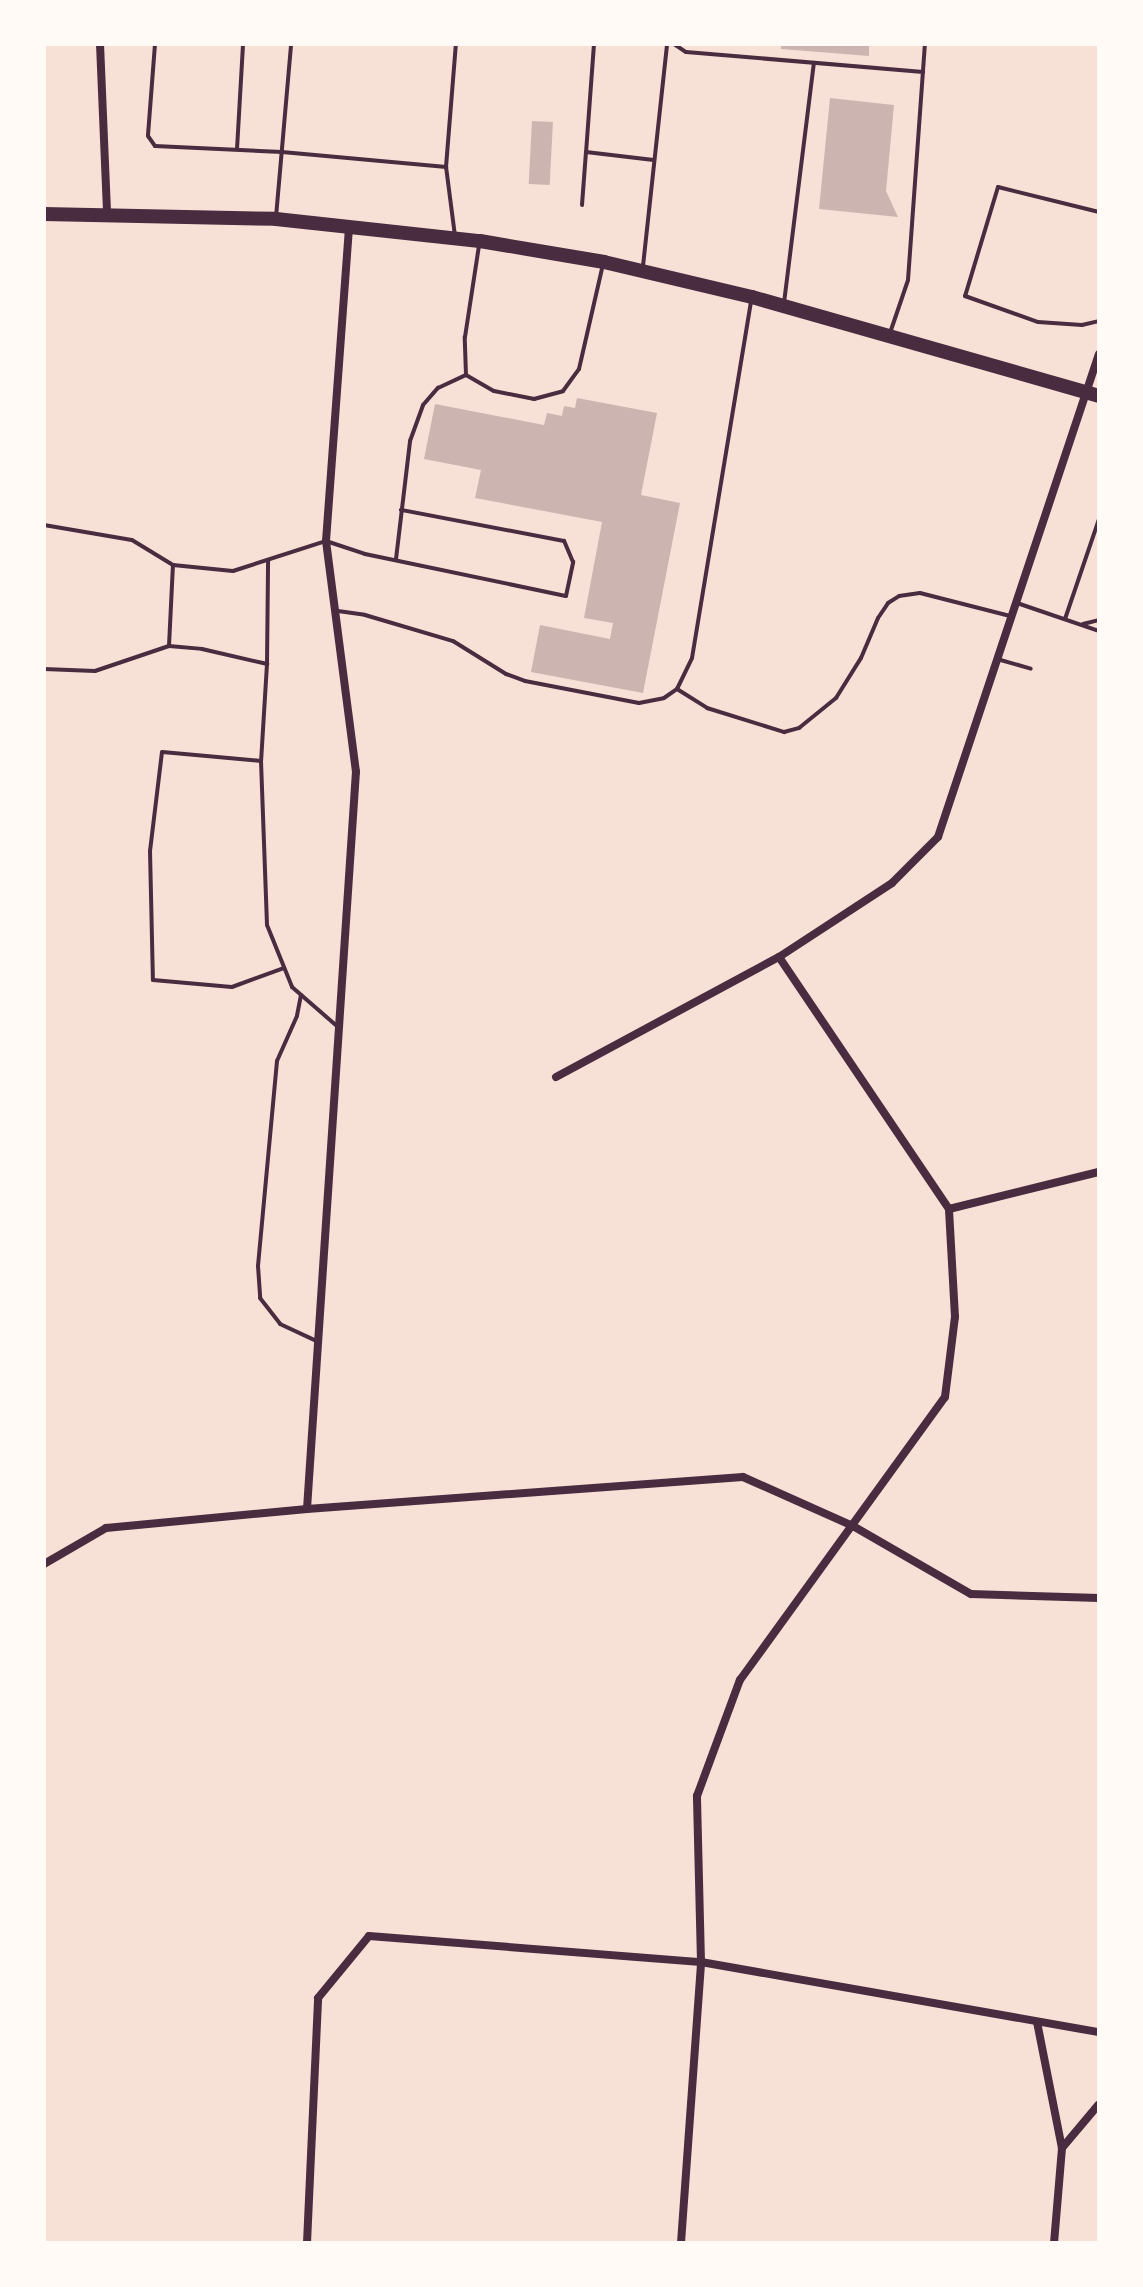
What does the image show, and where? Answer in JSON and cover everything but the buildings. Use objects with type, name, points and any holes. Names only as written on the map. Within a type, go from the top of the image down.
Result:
[{"type":"main road","points":[[44,214],[276,219],[480,241],[604,262],[783,305],[1094,394]]},
{"type":"street","points":[[100,44],[107,213]]},
{"type":"street","points":[[307,1509],[356,772],[326,541],[349,226]]},
{"type":"street","points":[[556,1077],[779,957],[892,883],[938,837],[1014,603],[1094,394],[1099,354]]},
{"type":"street","points":[[681,2243],[701,1962],[697,1796],[740,1680],[945,1397],[955,1317],[949,1209],[779,957]]},
{"type":"street","points":[[949,1209],[1099,1172]]},
{"type":"street","points":[[44,1564],[106,1528],[307,1509],[743,1477],[853,1526],[971,1594],[1099,1598]]},
{"type":"street","points":[[307,2243],[318,1998],[369,1936],[701,1962],[1099,2032]]},
{"type":"street","points":[[1037,2022],[1062,2148],[1054,2243]]},
{"type":"street","points":[[1062,2148],[1099,2104]]},
{"type":"lane","points":[[155,44],[148,136],[155,146],[282,152],[446,167]]},
{"type":"lane","points":[[237,150],[243,44]]},
{"type":"lane","points":[[276,219],[291,44]]},
{"type":"lane","points":[[456,44],[446,167],[456,238]]},
{"type":"lane","points":[[582,205],[594,44]]},
{"type":"lane","points":[[642,269],[667,44]]},
{"type":"lane","points":[[674,44],[686,52],[923,72]]},
{"type":"lane","points":[[890,336],[908,280],[925,44]]},
{"type":"lane","points":[[783,305],[814,63]]},
{"type":"lane","points":[[586,152],[654,160]]},
{"type":"lane","points":[[1099,212],[998,187],[965,296],[1038,322],[1082,325],[1099,321]]},
{"type":"lane","points":[[466,375],[465,337],[480,241]]},
{"type":"lane","points":[[466,375],[494,391],[534,399],[563,391],[579,369],[604,262]]},
{"type":"lane","points":[[335,611],[365,615],[453,641],[506,674],[525,681],[639,703],[664,698],[677,689],[692,658],[752,297]]},
{"type":"lane","points":[[396,559],[410,441],[423,405],[438,388],[466,375]]},
{"type":"lane","points":[[44,525],[132,540],[173,565],[233,571],[326,541],[566,596],[573,562],[564,541],[401,510]]},
{"type":"lane","points":[[1065,619],[1099,519]]},
{"type":"lane","points":[[268,560],[267,664],[261,761],[267,925],[292,987],[339,1028]]},
{"type":"lane","points":[[169,646],[173,565]]},
{"type":"lane","points":[[677,689],[707,708],[784,732],[799,728],[836,698],[861,658],[878,618],[888,603],[899,596],[920,593],[1010,616]]},
{"type":"lane","points":[[1014,603],[1099,631]]},
{"type":"lane","points":[[1081,624],[1099,620]]},
{"type":"lane","points":[[44,669],[95,671],[169,646],[202,649],[267,664]]},
{"type":"lane","points":[[995,658],[1031,669]]},
{"type":"lane","points":[[261,761],[162,752],[150,851],[153,980],[232,987],[284,968]]},
{"type":"lane","points":[[301,995],[297,1016],[277,1061],[258,1266],[260,1298],[280,1324],[318,1343]]}]
